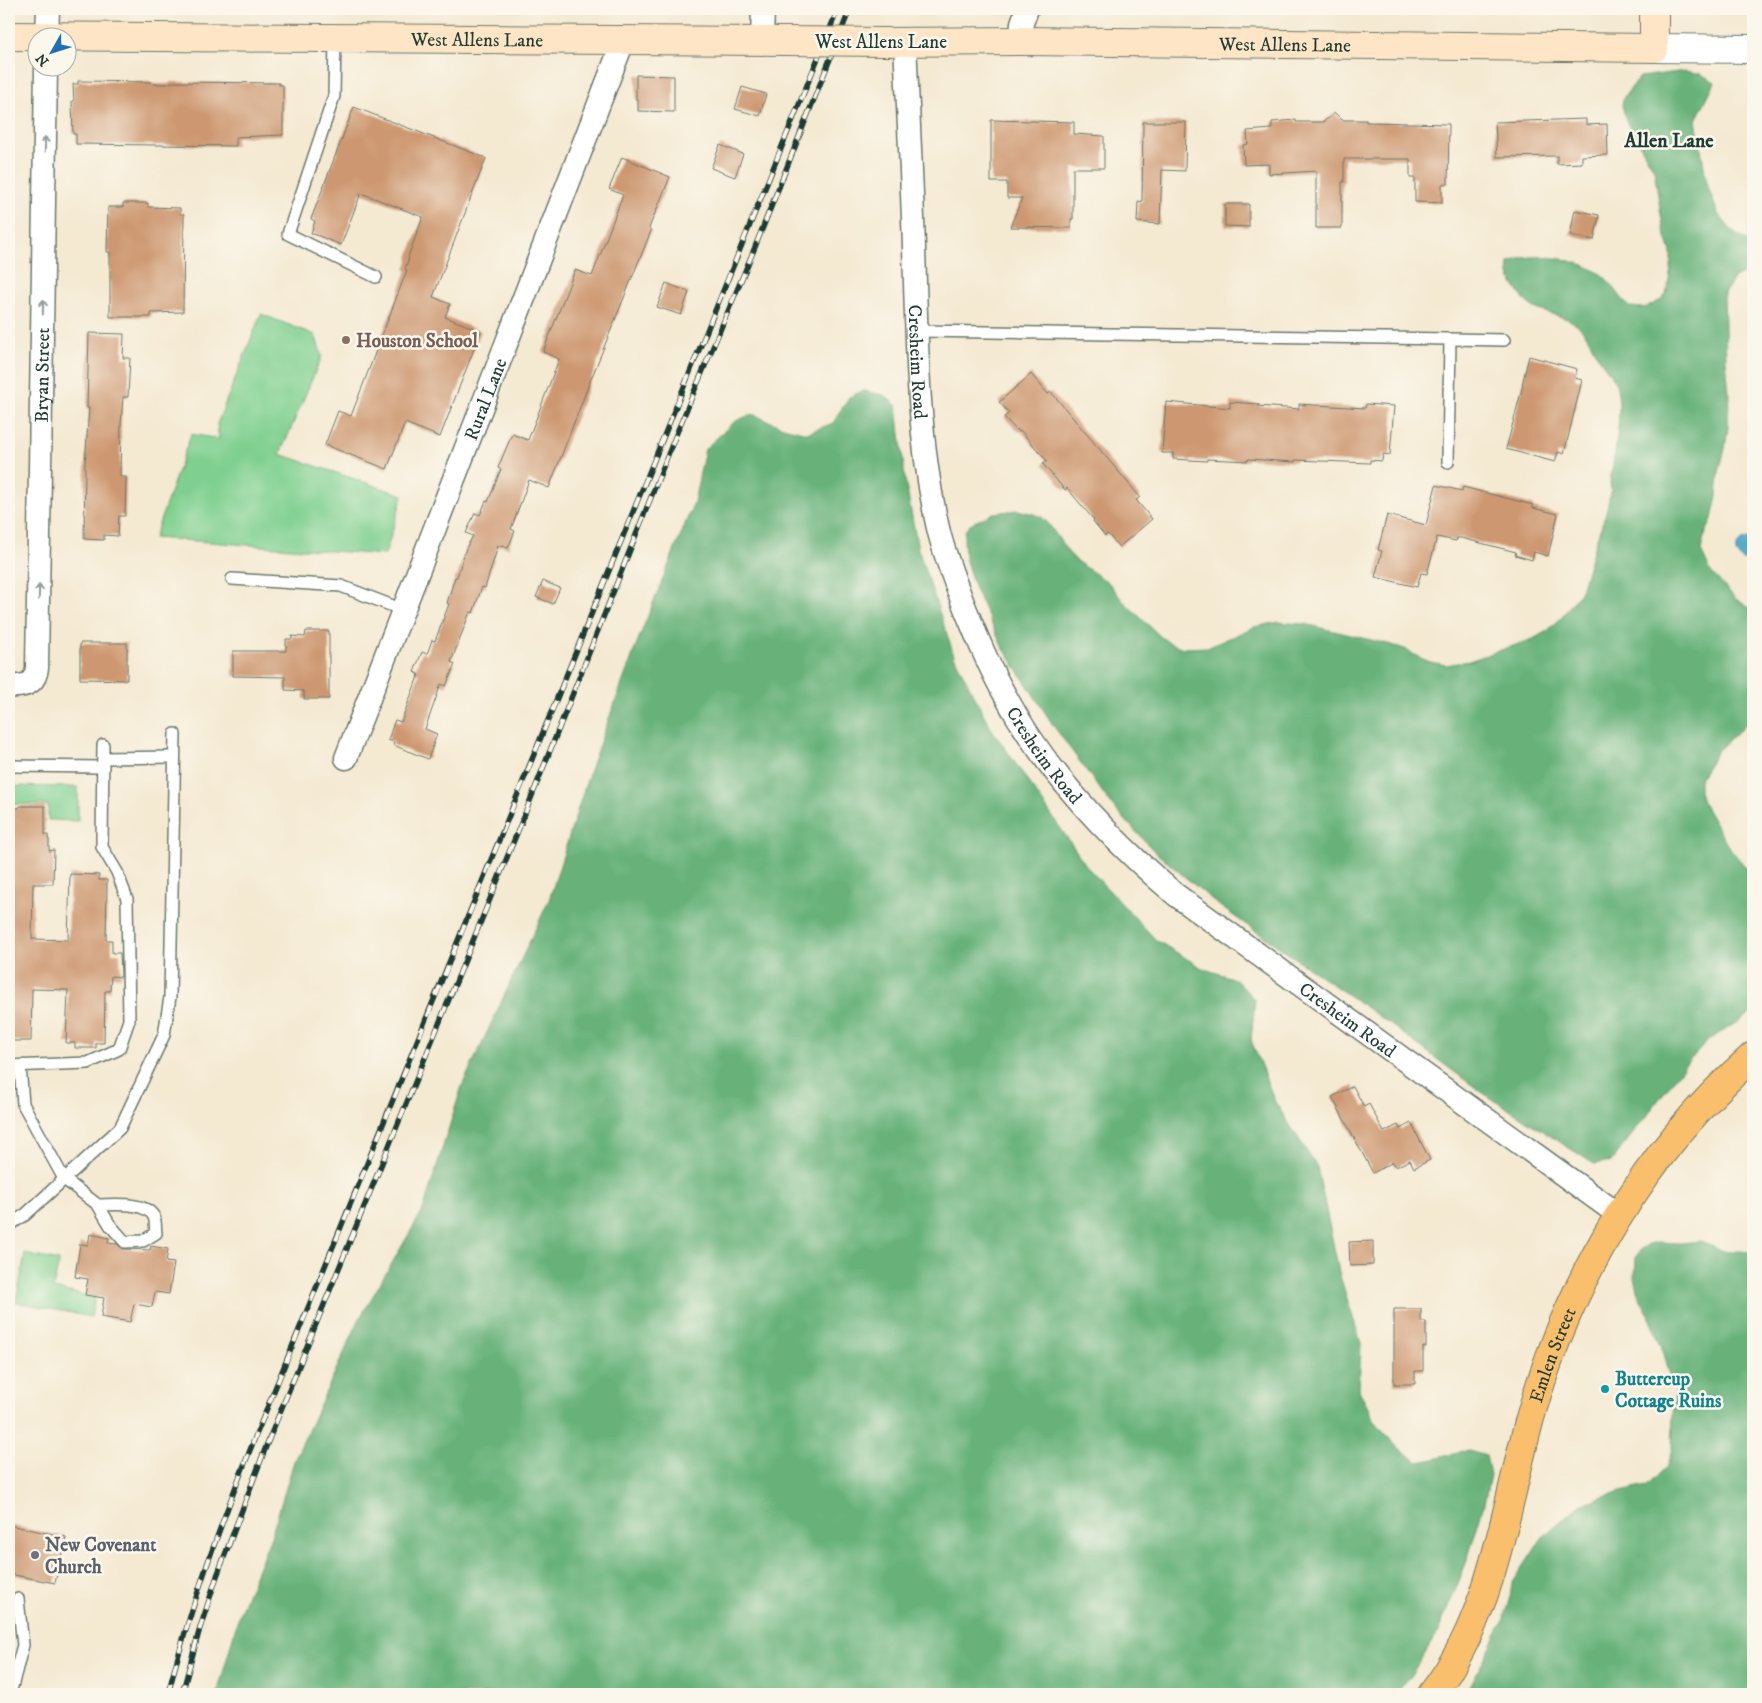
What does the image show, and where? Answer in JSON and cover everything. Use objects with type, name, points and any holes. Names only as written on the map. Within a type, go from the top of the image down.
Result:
[{"type":"main road","points":[[1654,9],[1654,48]]},
{"type":"main road","name":"West Allens Lane","points":[[9,36],[28,36]]},
{"type":"main road","name":"West Allens Lane","points":[[78,37],[894,42],[1021,41],[1654,48]]},
{"type":"main road","name":"Emlen Street","points":[[1432,1694],[1454,1660],[1481,1601],[1544,1372],[1584,1279],[1619,1215],[1677,1134],[1753,1056]]},
{"type":"street","points":[[47,28],[48,9]]},
{"type":"street","points":[[763,9],[774,41]]},
{"type":"street","points":[[1021,41],[1022,23],[1027,9]]},
{"type":"street","name":"Rural Lane","points":[[346,758],[624,39]]},
{"type":"street","name":"Cresheim Road","points":[[894,42],[914,246],[916,330],[924,443],[933,506],[946,554],[980,646],[1006,698],[1038,747],[1074,794],[1128,853],[1176,895],[1619,1215]]},
{"type":"street","name":"West Allens Lane","points":[[1654,48],[1753,49]]},
{"type":"street","name":"Bryan Street","points":[[9,686],[20,686],[32,682],[36,676],[46,78]]},
{"type":"lane","points":[[336,39],[334,96],[288,234],[376,277]]},
{"type":"lane","points":[[916,330],[1504,340]]},
{"type":"lane","points":[[1448,462],[1450,339]]},
{"type":"lane","points":[[232,578],[341,586],[403,610]]},
{"type":"lane","points":[[9,1225],[25,1215],[120,1128],[164,1035],[170,997],[175,734]]},
{"type":"lane","points":[[98,1205],[132,1205],[146,1209],[154,1218],[156,1233],[143,1242],[125,1242],[110,1225],[98,1205],[64,1179],[23,1104],[14,1066],[88,1063],[119,1049],[129,1020],[127,898],[118,872],[102,847],[103,745]]},
{"type":"lane","points":[[9,766],[174,757]]},
{"type":"lane","points":[[10,1694],[23,1645],[18,1599]]},
{"type":"green space","points":[[1685,71],[1701,74],[1715,82],[1696,120],[1707,184],[1718,214],[1734,233],[1753,244],[1753,269],[1735,278],[1724,293],[1729,393],[1728,427],[1712,519],[1703,540],[1701,551],[1711,572],[1736,599],[1753,610],[1753,721],[1746,724],[1718,750],[1699,780],[1699,791],[1703,803],[1728,846],[1753,876],[1753,1012],[1709,1040],[1685,1065],[1612,1161],[1594,1164],[1480,1091],[1387,1022],[1221,907],[1155,852],[1114,808],[1055,728],[1002,646],[975,589],[965,558],[964,539],[965,531],[970,524],[994,513],[1018,510],[1042,517],[1068,552],[1079,563],[1108,582],[1123,601],[1161,637],[1183,648],[1209,647],[1254,627],[1279,622],[1305,624],[1392,645],[1408,650],[1414,655],[1430,662],[1446,665],[1469,661],[1533,639],[1547,631],[1559,620],[1580,593],[1605,516],[1611,491],[1610,483],[1616,448],[1619,399],[1614,380],[1582,330],[1568,319],[1535,308],[1528,303],[1511,279],[1508,270],[1509,263],[1530,257],[1556,258],[1569,261],[1593,269],[1602,275],[1629,307],[1645,308],[1661,300],[1666,294],[1671,269],[1671,252],[1663,228],[1654,169],[1627,123],[1622,106],[1623,98],[1640,77]]},
{"type":"green space","points":[[261,314],[315,335],[322,356],[280,454],[403,495],[385,555],[154,538],[191,434],[219,439],[217,424]]},
{"type":"green space","points":[[863,391],[884,395],[897,406],[905,479],[918,549],[955,658],[989,725],[1088,868],[1156,940],[1202,968],[1235,979],[1255,1000],[1251,1040],[1275,1102],[1317,1167],[1340,1276],[1361,1343],[1359,1390],[1374,1420],[1395,1445],[1418,1462],[1469,1450],[1486,1455],[1490,1476],[1484,1504],[1466,1564],[1438,1632],[1411,1675],[1393,1694],[217,1694],[240,1612],[271,1537],[294,1461],[360,1318],[423,1210],[462,1086],[549,900],[592,764],[639,638],[694,502],[705,449],[734,422],[752,414],[783,427],[807,433],[833,423],[849,397]]},
{"type":"green space","points":[[9,786],[78,787],[78,821],[48,820],[48,805],[9,804]]},
{"type":"green space","points":[[1701,1241],[1717,1249],[1729,1252],[1753,1252],[1753,1694],[1466,1694],[1502,1624],[1509,1604],[1512,1584],[1542,1538],[1581,1505],[1600,1497],[1646,1486],[1666,1468],[1672,1450],[1675,1393],[1664,1354],[1649,1315],[1640,1298],[1635,1278],[1636,1257],[1641,1249],[1649,1244]]},
{"type":"green space","points":[[25,1254],[59,1261],[53,1289],[95,1297],[91,1317],[16,1302]]},
{"type":"water","points":[[1753,537],[1753,553],[1744,561],[1736,554],[1736,547],[1740,542]]},
{"type":"building","points":[[636,75],[674,76],[674,112],[638,111]]},
{"type":"building","points":[[78,81],[151,82],[153,84],[168,84],[171,82],[279,83],[279,85],[283,85],[283,135],[236,137],[236,146],[76,144],[76,134],[73,134],[72,101],[74,101],[73,84],[78,84]]},
{"type":"building","points":[[742,87],[766,94],[760,116],[735,109]]},
{"type":"building","points":[[354,107],[486,158],[433,297],[450,304],[445,317],[481,331],[440,437],[405,423],[387,469],[325,445],[338,411],[351,416],[407,270],[405,269],[408,257],[423,217],[361,193],[341,245],[311,233],[315,221],[311,219]]},
{"type":"building","points":[[1335,113],[1342,120],[1449,124],[1448,184],[1442,184],[1442,203],[1415,202],[1415,178],[1410,178],[1410,159],[1344,159],[1342,228],[1316,228],[1316,171],[1269,174],[1269,164],[1244,165],[1243,145],[1248,144],[1247,131],[1272,129],[1272,122],[1296,120],[1296,122],[1323,122]]},
{"type":"building","points":[[1586,119],[1586,125],[1607,124],[1608,155],[1582,156],[1582,163],[1557,164],[1557,156],[1497,157],[1495,122]]},
{"type":"building","points":[[991,120],[1074,122],[1074,134],[1104,136],[1104,168],[1073,168],[1073,219],[1071,219],[1071,228],[1010,227],[1022,198],[1007,198],[1007,182],[991,182]]},
{"type":"building","points":[[1143,122],[1186,122],[1185,171],[1162,170],[1160,224],[1137,222],[1138,201],[1142,202]]},
{"type":"building","points":[[720,145],[743,154],[735,177],[711,168]]},
{"type":"building","points":[[622,157],[670,177],[649,228],[651,231],[549,488],[529,480],[511,529],[515,531],[508,548],[501,545],[500,547],[498,546],[485,588],[482,587],[473,613],[470,612],[451,662],[455,664],[446,686],[441,684],[425,729],[437,734],[428,759],[393,745],[394,742],[388,740],[395,720],[401,722],[419,674],[414,672],[422,652],[427,654],[432,640],[435,641],[449,604],[447,603],[455,577],[457,577],[466,548],[473,536],[466,533],[475,513],[480,515],[486,501],[488,502],[501,469],[498,468],[512,434],[528,440],[559,359],[543,352],[575,270],[592,276],[623,195],[609,189]]},
{"type":"building","points":[[123,203],[148,203],[148,207],[180,208],[180,214],[184,214],[183,312],[151,313],[151,317],[110,317],[110,252],[107,252],[108,207],[123,207]]},
{"type":"building","points":[[1225,204],[1249,204],[1249,227],[1225,226]]},
{"type":"building","points":[[1575,210],[1599,215],[1594,240],[1570,235]]},
{"type":"building","points":[[666,283],[689,292],[681,315],[657,307]]},
{"type":"building","points":[[89,333],[124,334],[123,358],[130,358],[128,397],[123,397],[121,424],[120,477],[126,477],[125,516],[119,516],[118,536],[104,535],[104,540],[84,539],[85,464],[89,408],[87,408]]},
{"type":"building","points":[[1529,356],[1577,369],[1575,378],[1582,380],[1564,454],[1558,452],[1555,462],[1506,449]]},
{"type":"building","points":[[1031,374],[1048,394],[1051,392],[1140,497],[1136,500],[1152,519],[1119,547],[1108,534],[1105,536],[1067,488],[1065,490],[1043,464],[1047,461],[1021,431],[1016,430],[1004,417],[1009,413],[999,402]]},
{"type":"building","points":[[1166,402],[1230,408],[1230,402],[1299,409],[1299,404],[1365,408],[1366,404],[1394,406],[1390,455],[1383,454],[1382,461],[1370,460],[1370,463],[1248,459],[1248,461],[1207,459],[1207,461],[1173,459],[1173,453],[1162,453]]},
{"type":"building","points":[[1436,485],[1462,491],[1463,487],[1533,505],[1533,508],[1558,514],[1548,556],[1534,552],[1532,560],[1515,555],[1516,552],[1461,538],[1457,538],[1456,541],[1437,537],[1427,574],[1421,573],[1417,587],[1375,577],[1382,551],[1378,550],[1387,515],[1426,525]]},
{"type":"building","points":[[543,581],[560,588],[553,604],[536,597]]},
{"type":"building","points":[[306,631],[329,631],[329,699],[304,699],[304,691],[285,690],[285,677],[233,676],[233,651],[286,651],[286,639],[292,639],[292,636],[305,637]]},
{"type":"building","points":[[80,643],[127,643],[127,680],[80,679]]},
{"type":"building","points":[[20,806],[45,806],[45,835],[48,835],[49,839],[49,851],[54,850],[53,884],[33,884],[32,939],[68,940],[70,874],[99,875],[99,880],[107,880],[106,940],[112,940],[112,953],[120,953],[121,977],[111,976],[110,991],[105,991],[104,1043],[96,1043],[96,1048],[75,1048],[75,1043],[66,1043],[68,990],[32,989],[31,1041],[12,1041],[12,1038],[9,1038],[9,808],[19,808]]},
{"type":"building","points":[[1353,1086],[1364,1107],[1369,1104],[1384,1132],[1398,1125],[1400,1129],[1411,1123],[1430,1160],[1414,1168],[1410,1160],[1396,1167],[1393,1162],[1373,1173],[1332,1097]]},
{"type":"building","points":[[90,1234],[109,1238],[108,1243],[117,1244],[123,1249],[150,1250],[151,1246],[168,1249],[166,1262],[174,1263],[169,1294],[155,1292],[152,1307],[134,1304],[130,1322],[101,1317],[104,1298],[85,1295],[88,1279],[75,1277],[80,1244],[88,1245]]},
{"type":"building","points":[[1373,1241],[1373,1265],[1350,1266],[1349,1242]]},
{"type":"building","points":[[1394,1309],[1421,1309],[1421,1322],[1426,1322],[1426,1347],[1423,1347],[1423,1371],[1415,1371],[1415,1384],[1394,1384]]},
{"type":"building","name":"New Covenant Church","points":[[9,1525],[66,1537],[55,1583],[9,1574]]},
{"type":"railway","points":[[168,1694],[186,1629],[207,1566],[254,1440],[838,9]]},
{"type":"railway","points":[[182,1694],[200,1628],[217,1576],[267,1444],[526,811],[675,437],[753,252],[850,9]]},
{"type":"place","name":"Houston School","points":[[346,340]]},
{"type":"place","name":"Buttercup Cottage Ruins","points":[[1605,1389]]},
{"type":"place","name":"New Covenant Church","points":[[35,1555]]},
{"type":"district","name":"Allen Lane","points":[[1669,140]]}]
